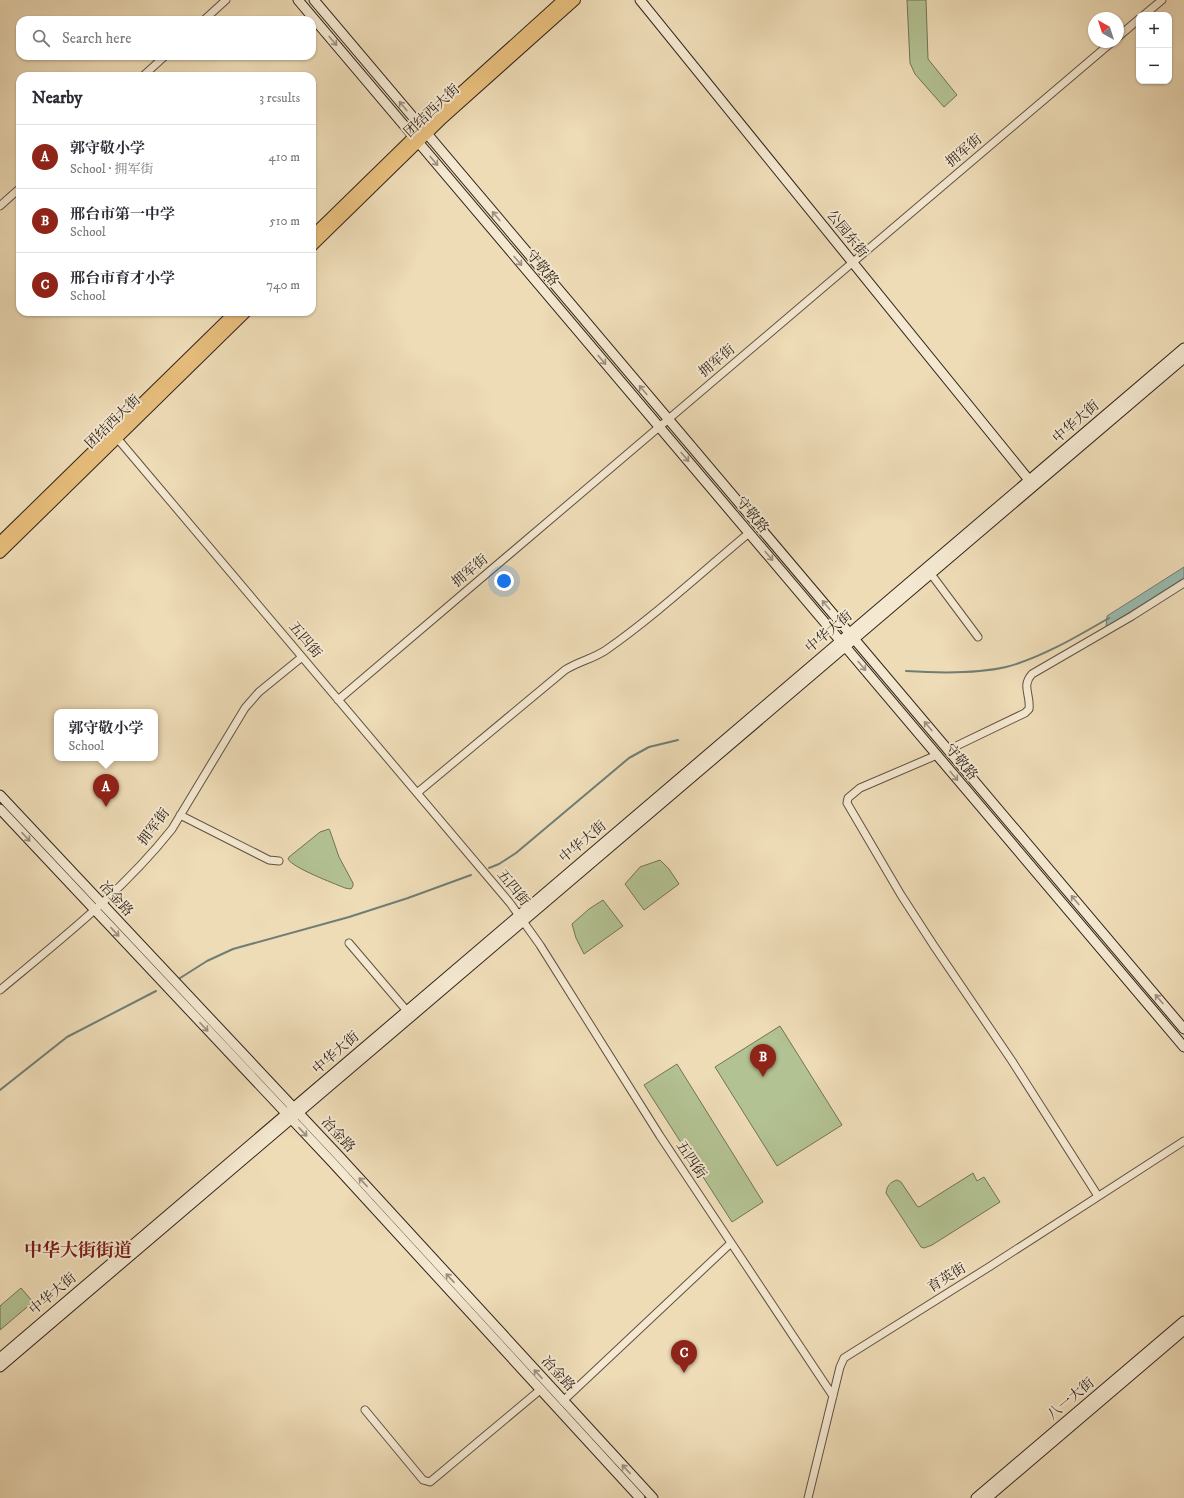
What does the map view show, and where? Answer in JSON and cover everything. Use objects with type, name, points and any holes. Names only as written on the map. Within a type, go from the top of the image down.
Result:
[{"type":"main road","name":"团结西大街","points":[[316,242],[424,131],[563,0]]},
{"type":"main road","name":"团结西大街","points":[[424,131],[575,0]]},
{"type":"main road","name":"团结西大街","points":[[316,232],[416,139]]},
{"type":"main road","name":"团结西大街","points":[[0,542],[231,316]]},
{"type":"main road","name":"团结西大街","points":[[0,553],[242,316]]},
{"type":"street","points":[[208,16],[226,0]]},
{"type":"street","name":"守敬路","points":[[298,0],[312,16]]},
{"type":"street","name":"守敬路","points":[[314,0],[1184,1029]]},
{"type":"street","name":"公园东街","points":[[640,0],[1031,483]]},
{"type":"street","points":[[1148,12],[1162,0]]},
{"type":"street","name":"守敬路","points":[[316,21],[1184,1047]]},
{"type":"street","points":[[1124,32],[1136,22]]},
{"type":"street","name":"拥军街","points":[[338,700],[1105,48]]},
{"type":"street","points":[[147,72],[161,60]]},
{"type":"street","points":[[0,206],[16,192]]},
{"type":"street","name":"中华大街","points":[[852,636],[931,574],[1031,483],[1184,348]]},
{"type":"street","name":"中华大街","points":[[0,1367],[292,1114],[1031,483],[1184,358]]},
{"type":"street","name":"五四街","points":[[117,438],[521,918],[544,951],[660,1136],[833,1396]]},
{"type":"street","points":[[417,793],[565,670],[577,663],[590,660],[607,650],[650,617],[749,533]]},
{"type":"street","points":[[931,574],[978,637]]},
{"type":"street","points":[[948,750],[1025,713],[1029,709],[1030,703],[1026,686],[1028,679],[1032,674],[1132,616],[1184,583]]},
{"type":"street","name":"拥军街","points":[[0,990],[98,907],[159,845],[172,829],[245,708],[259,692],[302,657]]},
{"type":"street","points":[[937,755],[860,788],[848,798],[847,803],[901,895],[1012,1061],[1098,1196]]},
{"type":"street","name":"冶金路","points":[[0,795],[98,907]]},
{"type":"street","name":"冶金路","points":[[0,809],[98,907],[653,1498]]},
{"type":"street","points":[[180,815],[269,860],[279,861]]},
{"type":"street","name":"中华大街","points":[[0,1358],[292,1114],[407,1011],[521,918]]},
{"type":"street","points":[[349,942],[407,1011]]},
{"type":"street","name":"冶金路","points":[[292,1114],[540,1390],[640,1498]]},
{"type":"street","name":"育英街","points":[[808,1498],[842,1362],[848,1355],[990,1267],[1184,1141]]},
{"type":"street","points":[[563,1401],[731,1243]]},
{"type":"street","name":"八一大街","points":[[976,1498],[1184,1321]]},
{"type":"street","name":"八一大街","points":[[987,1498],[1184,1330]]},
{"type":"street","points":[[365,1410],[423,1480],[430,1482],[540,1390]]},
{"type":"green space","points":[[907,0],[926,0],[928,59],[957,95],[944,107],[915,74],[910,63]]},
{"type":"green space","points":[[329,829],[339,857],[353,883],[351,889],[345,888],[305,871],[291,863],[288,859],[320,832]]},
{"type":"green space","points":[[660,860],[669,869],[679,884],[644,910],[625,884],[640,867]]},
{"type":"green space","points":[[603,900],[623,926],[584,954],[576,938],[572,924],[589,909]]},
{"type":"green space","points":[[780,1026],[842,1125],[777,1166],[715,1067]]},
{"type":"green space","points":[[677,1064],[763,1202],[732,1222],[644,1085]]},
{"type":"green space","points":[[973,1173],[977,1181],[984,1177],[1000,1202],[932,1245],[924,1248],[921,1247],[886,1193],[889,1185],[897,1180],[901,1182],[919,1207]]},
{"type":"green space","points":[[21,1288],[33,1302],[0,1330],[0,1306]]},
{"type":"water","points":[[1184,567],[1184,578],[1106,627],[1107,616]]},
{"type":"waterway","points":[[906,671],[969,672],[1006,667],[1046,652],[1109,618]]},
{"type":"waterway","points":[[489,868],[499,864],[516,853],[629,758],[649,747],[678,740]]},
{"type":"waterway","points":[[177,980],[207,961],[233,949],[349,917],[408,898],[471,875]]},
{"type":"waterway","points":[[0,1090],[67,1037],[156,991]]},
{"type":"place","name":"郭守敬小学","points":[[106,807]]},
{"type":"place","name":"邢台市第一中学","points":[[763,1077]]},
{"type":"place","name":"邢台市育才小学","points":[[684,1373]]},
{"type":"district","name":"中华大街街道","points":[[78,1251]]}]
